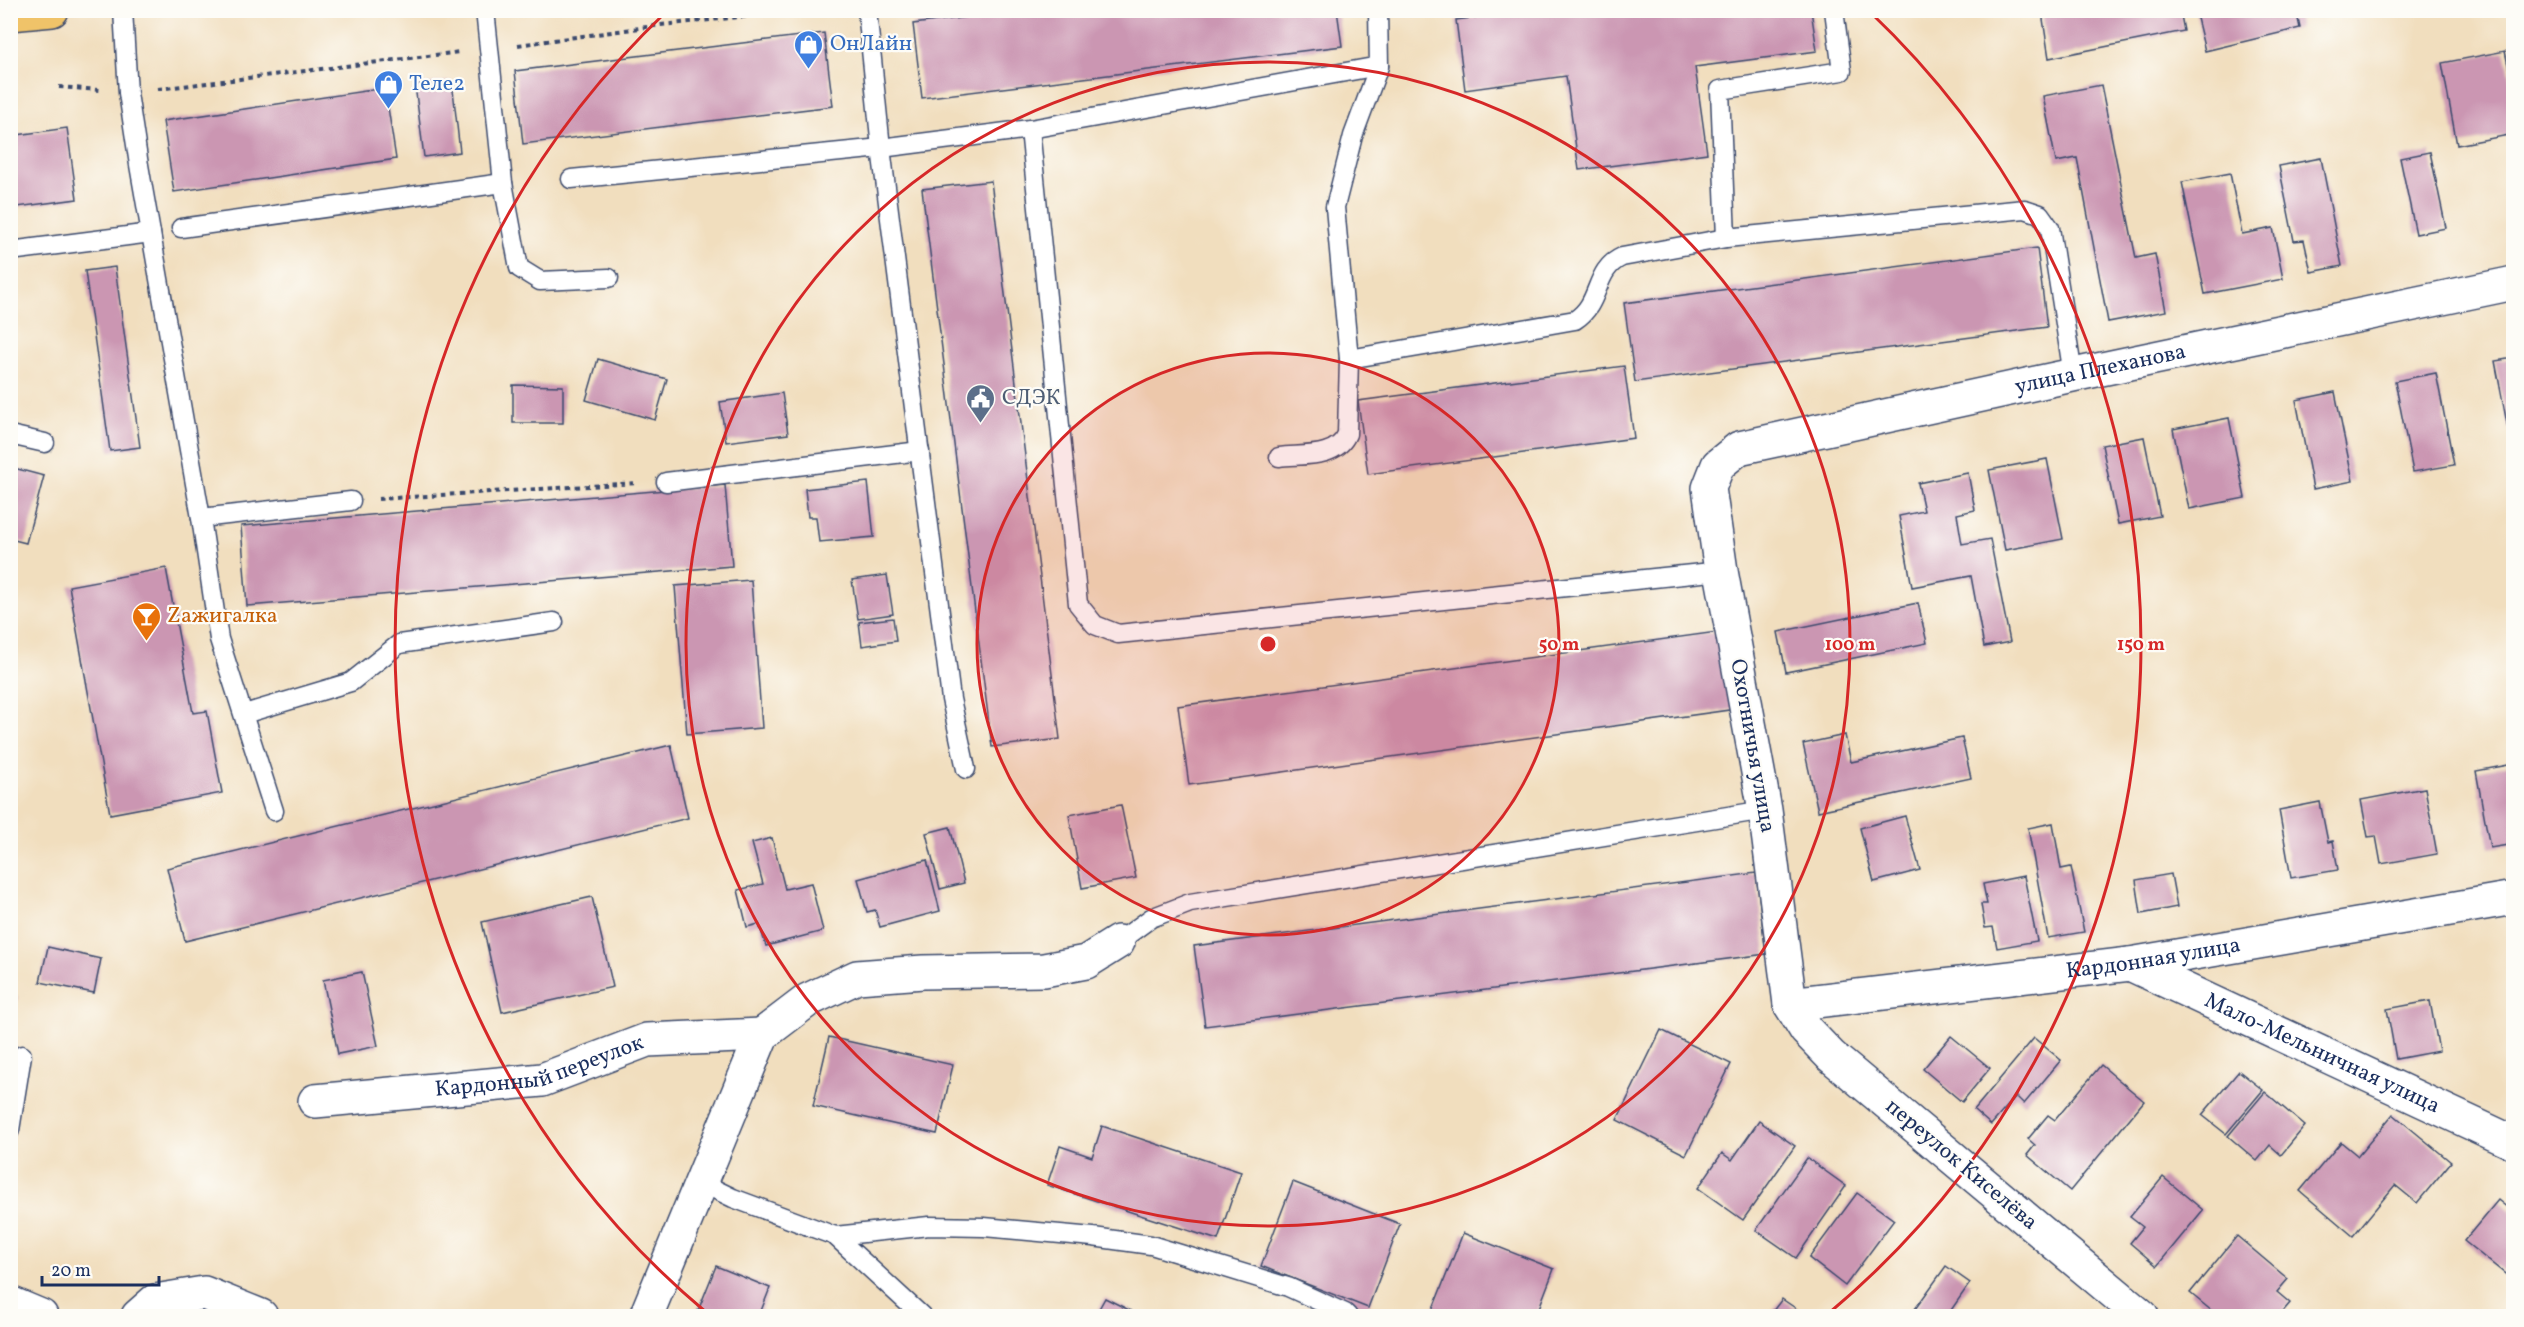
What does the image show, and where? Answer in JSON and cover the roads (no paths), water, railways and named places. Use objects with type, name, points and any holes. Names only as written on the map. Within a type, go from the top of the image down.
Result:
[{"type":"main road","points":[[10,14],[52,10]]},
{"type":"street","name":"улица Плеханова","points":[[1709,488],[1718,465],[1739,448],[2073,375],[2514,283]]},
{"type":"street","name":"Охотничья улица","points":[[1709,488],[1720,571],[1765,810],[1790,1004]]},
{"type":"street","name":"Кардонная улица","points":[[1790,1004],[2130,964],[2514,898]]},
{"type":"street","points":[[646,1317],[762,1035],[808,1000],[857,977],[923,972],[1044,970],[1086,962],[1118,942]]},
{"type":"street","name":"Мало-Мельничная улица","points":[[2130,964],[2514,1143]]},
{"type":"street","name":"переулок Киселёва","points":[[1790,1004],[1806,1030],[1831,1056],[2142,1317]]},
{"type":"street","name":"Кардонный переулок","points":[[315,1101],[542,1080],[647,1040],[762,1035]]},
{"type":"street","points":[[138,1317],[155,1301],[204,1293],[261,1317]]},
{"type":"street","points":[[10,1303],[40,1317]]},
{"type":"lane","points":[[123,10],[128,93],[201,518],[219,639],[274,811]]},
{"type":"lane","points":[[485,10],[503,183],[519,268],[540,280],[609,278]]},
{"type":"lane","points":[[867,10],[881,148],[951,699],[966,769]]},
{"type":"lane","points":[[1279,456],[1333,451],[1342,444],[1347,434],[1349,358],[1335,207],[1353,136],[1379,66],[1378,10]]},
{"type":"lane","points":[[1726,238],[1720,90],[1842,71],[1834,10]]},
{"type":"lane","points":[[571,178],[881,148],[1030,129],[1379,66]]},
{"type":"lane","points":[[1030,129],[1078,604],[1095,625],[1118,634],[1720,571]]},
{"type":"lane","points":[[181,228],[503,183]]},
{"type":"lane","points":[[1349,358],[1575,320],[1591,306],[1604,271],[1612,262],[1622,257],[1726,238],[2025,209],[2040,213],[2050,228],[2073,375]]},
{"type":"lane","points":[[10,251],[151,233]]},
{"type":"lane","points":[[10,435],[45,443]]},
{"type":"lane","points":[[666,482],[920,451]]},
{"type":"lane","points":[[201,518],[351,501]]},
{"type":"lane","points":[[244,714],[351,682],[399,645],[554,622]]},
{"type":"lane","points":[[1118,942],[1151,918],[1190,903],[1765,810]]},
{"type":"lane","points":[[10,1130],[22,1055]]},
{"type":"lane","points":[[702,1183],[733,1198],[835,1236],[922,1317]]},
{"type":"lane","points":[[835,1236],[929,1226],[984,1227],[1151,1245],[1288,1287],[1345,1313],[1348,1317]]},
{"type":"place","name":"ОнЛайн","points":[[809,70]]},
{"type":"place","name":"Теле2","points":[[388,110]]},
{"type":"place","name":"СДЭК","points":[[981,424]]},
{"type":"place","name":"Zажигалка","points":[[146,642]]}]
